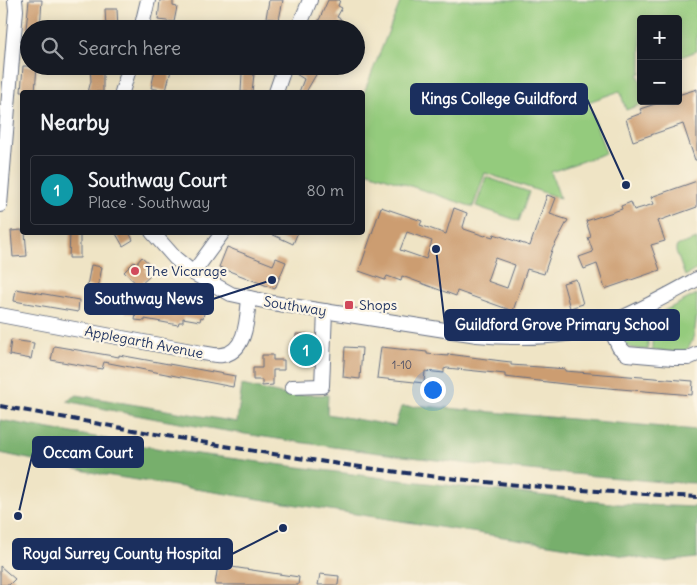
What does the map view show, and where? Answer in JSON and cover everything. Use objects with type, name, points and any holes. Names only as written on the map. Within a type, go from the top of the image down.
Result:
[{"type":"street","points":[[0,205],[16,10],[15,0]]},
{"type":"street","points":[[143,20],[148,0]]},
{"type":"street","points":[[302,20],[310,0]]},
{"type":"street","points":[[123,90],[127,75]]},
{"type":"street","points":[[277,90],[282,75]]},
{"type":"street","name":"Southway","points":[[155,235],[175,258],[193,273],[231,294],[326,311],[506,338],[550,336],[608,324],[697,279]]},
{"type":"street","points":[[193,273],[222,235]]},
{"type":"street","name":"Applegarth Avenue","points":[[0,316],[208,354],[224,355],[240,343],[246,324],[249,298]]},
{"type":"street","points":[[292,387],[322,386],[326,311]]},
{"type":"street","points":[[608,324],[619,347],[627,354],[688,358],[697,354]]},
{"type":"green space","points":[[401,0],[697,0],[697,51],[682,57],[682,15],[637,15],[637,105],[639,105],[626,110],[620,91],[588,102],[606,153],[551,172],[560,198],[485,173],[473,207],[365,171],[365,90]]},
{"type":"green space","points":[[486,177],[529,192],[519,221],[476,206]]},
{"type":"green space","points":[[697,239],[697,269],[685,276],[676,247]]},
{"type":"green space","points":[[697,294],[694,335],[688,348],[684,351],[676,352],[652,350],[652,317]]},
{"type":"green space","points":[[648,320],[648,350],[626,346],[617,334]]},
{"type":"green space","points":[[242,385],[281,394],[328,395],[327,414],[395,426],[401,407],[424,406],[697,430],[697,483],[662,482],[499,467],[349,449],[208,428],[67,401],[77,395],[237,422]]},
{"type":"green space","points":[[0,420],[167,450],[391,479],[618,504],[697,507],[697,558],[664,562],[105,475],[0,453]]},
{"type":"building","points":[[29,0],[42,0],[41,20],[27,20]]},
{"type":"building","points":[[160,0],[173,0],[173,6],[177,7],[174,20],[158,20]]},
{"type":"building","points":[[269,0],[283,0],[279,20],[266,18]]},
{"type":"building","points":[[328,0],[340,0],[338,6],[342,8],[337,17],[340,20],[319,20]]},
{"type":"building","points":[[105,9],[117,9],[118,20],[106,20]]},
{"type":"building","points":[[22,75],[36,75],[35,90],[21,90]]},
{"type":"building","points":[[91,75],[103,75],[103,90],[89,90]]},
{"type":"building","points":[[154,75],[170,75],[166,90],[151,88]]},
{"type":"building","points":[[242,75],[254,75],[252,90],[241,90]]},
{"type":"building","points":[[298,75],[316,75],[307,90],[300,90],[304,79]]},
{"type":"building","points":[[697,89],[697,160],[695,160],[683,124],[633,141],[626,119],[642,113],[640,109],[652,105],[682,105],[682,94]]},
{"type":"building","points":[[697,181],[697,207],[658,221],[665,241],[651,245],[660,270],[605,289],[597,264],[584,269],[579,257],[593,252],[588,238],[591,237],[586,221],[622,209],[621,206],[631,202],[634,210],[654,204],[651,197]]},
{"type":"building","points":[[547,195],[556,198],[550,214],[568,220],[552,250],[544,274],[527,269],[513,311],[457,291],[456,296],[402,276],[401,281],[387,276],[385,280],[359,271],[381,207],[422,221],[420,225],[446,234],[454,208],[467,213],[464,229],[485,236],[493,237],[494,234],[530,246]],"holes":[[[407,232],[432,241],[426,259],[400,250]],[[495,258],[515,265],[507,288],[487,281]]]},
{"type":"building","points":[[20,230],[20,235],[25,235],[27,256],[13,257],[11,231]]},
{"type":"building","points":[[70,235],[80,235],[80,258],[69,258]]},
{"type":"building","points":[[117,235],[130,235],[133,240],[123,246]]},
{"type":"building","points":[[274,235],[297,235],[293,244]]},
{"type":"building","points":[[227,247],[273,265],[276,258],[286,262],[275,289],[219,267]]},
{"type":"building","name":"The Vicarage","points":[[142,257],[151,265],[145,271],[150,276],[139,286],[124,272],[134,262],[136,264]]},
{"type":"building","points":[[91,265],[102,267],[98,288],[87,286]]},
{"type":"building","points":[[576,279],[583,304],[570,308],[563,283]]},
{"type":"building","points":[[16,289],[79,300],[78,312],[14,301]]},
{"type":"building","points":[[164,290],[189,295],[188,300],[204,303],[203,318],[201,317],[200,321],[183,318],[183,322],[179,322],[178,325],[145,319],[145,321],[135,320],[136,314],[126,313],[128,297],[156,301],[157,294],[163,295]]},
{"type":"building","points":[[296,334],[307,334],[307,345],[315,344],[314,365],[305,365],[305,355],[291,355],[291,345],[296,345]]},
{"type":"building","points":[[11,340],[34,343],[31,359],[9,355]]},
{"type":"building","points":[[54,346],[119,357],[119,355],[235,376],[233,387],[104,362],[102,369],[51,360]]},
{"type":"building","points":[[345,347],[362,348],[360,379],[343,377]]},
{"type":"building","points":[[381,347],[427,352],[427,354],[448,356],[448,354],[511,362],[511,365],[565,369],[565,371],[693,381],[692,395],[573,385],[505,377],[505,374],[447,368],[444,369],[444,373],[425,371],[424,383],[377,378]]},
{"type":"building","points":[[262,355],[273,355],[273,360],[284,360],[284,370],[273,370],[273,385],[262,386],[262,380],[253,380],[253,368],[262,368]]},
{"type":"building","points":[[218,565],[299,577],[298,585],[215,585]]},
{"type":"building","points":[[0,566],[15,579],[9,585],[0,585]]},
{"type":"building","points":[[320,574],[339,576],[338,585],[318,585]]},
{"type":"railway","points":[[0,406],[316,461],[369,468],[456,479],[594,491],[697,497]]},
{"type":"place","name":"Kings College Guildford","points":[[626,185]]},
{"type":"place","name":"Guildford Grove Primary School","points":[[436,249]]},
{"type":"place","name":"The Vicarage","points":[[135,271]]},
{"type":"place","name":"Southway News","points":[[272,280]]},
{"type":"place","name":"Shops","points":[[349,305]]},
{"type":"place","name":"Southway Court","points":[[306,350]]},
{"type":"place","name":"Occam Court","points":[[18,516]]},
{"type":"place","name":"Royal Surrey County Hospital","points":[[283,528]]}]
